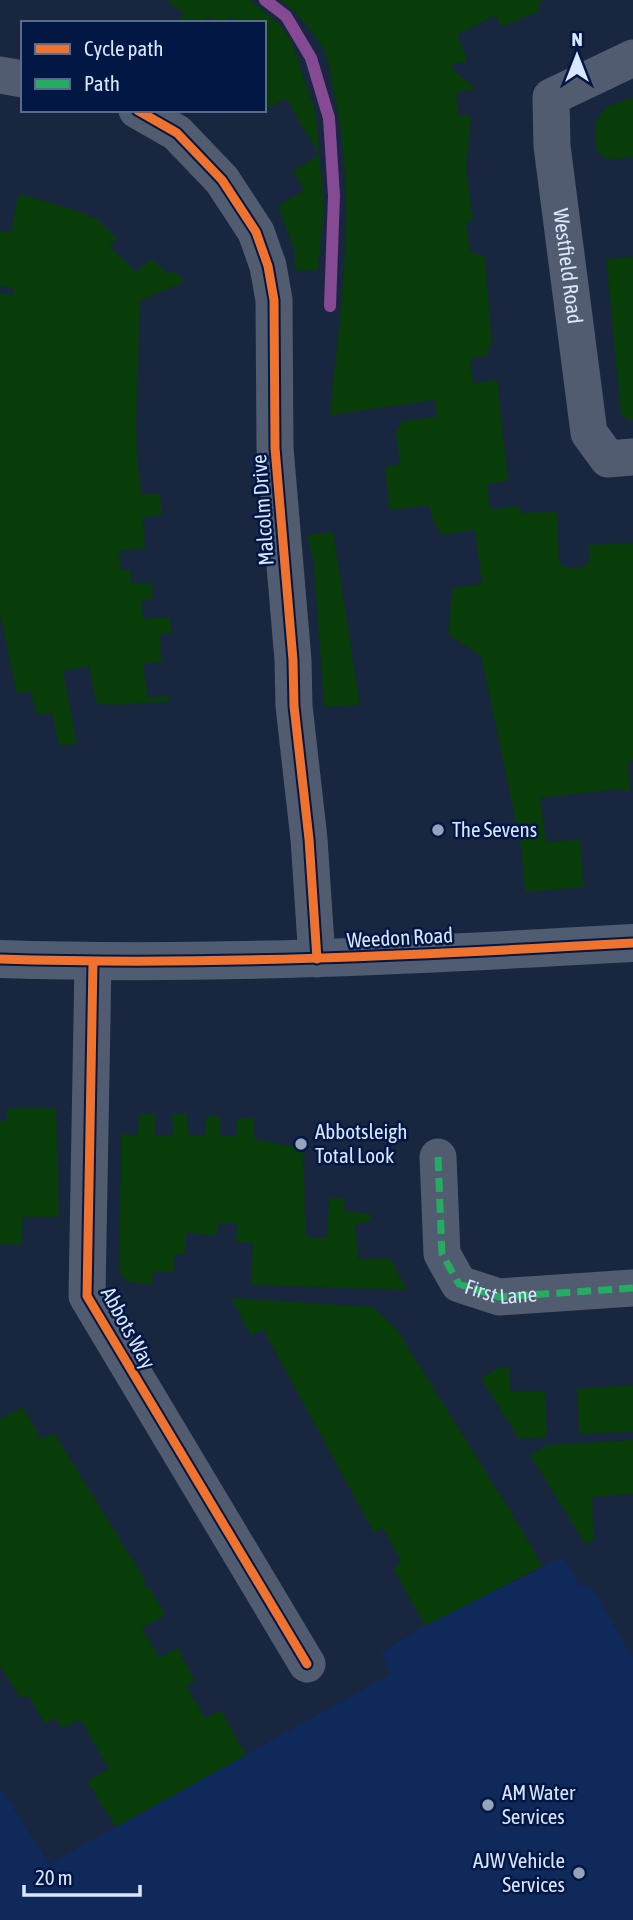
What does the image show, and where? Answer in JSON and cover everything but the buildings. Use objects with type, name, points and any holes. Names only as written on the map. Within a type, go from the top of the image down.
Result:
[{"type":"main road","name":"Weedon Road","points":[[0,959],[93,962],[317,959],[633,943]]},
{"type":"street","name":"Westfield Road","points":[[633,58],[551,97],[552,146],[589,433],[608,459],[633,457]]},
{"type":"street","points":[[0,75],[21,79]]},
{"type":"street","name":"Malcolm Drive","points":[[140,112],[177,133],[222,180],[256,232],[268,266],[274,300],[275,448],[293,660],[294,706],[309,839],[317,959]]},
{"type":"street","name":"Abbots Way","points":[[93,962],[87,1296],[307,1664]]},
{"type":"street","name":"First Lane","points":[[438,1157],[442,1254],[459,1284],[499,1297],[633,1288]]},
{"type":"shaded area","points":[[563,1557],[579,1585],[592,1587],[633,1659],[633,1920],[0,1920],[0,1787],[49,1864],[391,1674],[381,1653],[425,1626]]},
{"type":"green space","points":[[170,0],[250,0],[279,24],[291,40],[316,114],[324,210],[318,270],[295,271],[295,251],[278,206],[304,190],[293,171],[319,155],[286,98],[266,110],[266,21],[236,21],[231,17],[228,21],[213,21],[208,16],[204,21],[179,21],[184,13],[169,4]]},
{"type":"green space","points":[[280,0],[545,0],[537,3],[540,11],[501,27],[496,15],[457,35],[468,61],[453,64],[452,69],[476,89],[456,92],[458,116],[471,115],[466,169],[473,221],[466,222],[470,252],[485,257],[492,346],[488,348],[488,355],[470,358],[473,383],[497,380],[508,481],[487,484],[490,509],[520,506],[521,513],[557,512],[559,563],[570,568],[589,563],[589,545],[633,543],[633,761],[628,762],[630,792],[619,789],[540,798],[546,842],[580,840],[584,887],[525,892],[521,846],[481,656],[448,634],[452,588],[482,584],[475,530],[442,535],[433,521],[429,505],[389,510],[385,467],[400,464],[396,433],[402,421],[436,417],[435,400],[330,415],[345,254],[345,173],[341,133],[325,52],[305,23]]},
{"type":"green space","points":[[633,97],[633,157],[607,160],[596,150],[595,122],[607,107]]},
{"type":"green space","points":[[24,195],[87,214],[89,218],[95,217],[117,239],[109,246],[136,272],[152,259],[168,274],[173,270],[184,282],[140,301],[137,456],[141,494],[160,494],[162,515],[143,517],[145,548],[119,551],[121,570],[130,570],[132,584],[152,583],[153,599],[141,601],[144,619],[169,617],[172,633],[160,634],[162,662],[143,664],[148,698],[169,696],[169,702],[110,705],[96,703],[89,666],[63,671],[77,744],[59,746],[52,713],[37,715],[30,691],[17,694],[0,614],[0,293],[13,295],[14,289],[0,286],[0,231],[11,232],[18,196]]},
{"type":"green space","points":[[633,257],[633,420],[628,420],[621,414],[606,259]]},
{"type":"green space","points":[[333,532],[360,705],[324,707],[314,563],[307,535]]},
{"type":"green space","points":[[7,1108],[56,1108],[59,1217],[23,1217],[22,1245],[0,1244],[0,1121],[7,1121]]},
{"type":"green space","points":[[139,1114],[155,1114],[155,1136],[173,1135],[172,1114],[187,1114],[188,1135],[205,1135],[206,1116],[220,1117],[220,1136],[236,1136],[237,1118],[254,1118],[254,1139],[303,1149],[306,1237],[327,1238],[329,1198],[345,1198],[344,1211],[370,1214],[372,1220],[355,1225],[358,1259],[390,1258],[407,1290],[251,1285],[253,1243],[236,1242],[237,1223],[218,1223],[217,1235],[186,1233],[185,1254],[174,1254],[174,1272],[152,1272],[152,1284],[127,1282],[119,1272],[121,1134],[138,1135]]},
{"type":"green space","points":[[231,1298],[373,1307],[397,1330],[542,1566],[425,1626],[393,1568],[401,1562],[383,1528],[374,1533],[263,1329],[251,1336]]},
{"type":"green space","points":[[509,1367],[511,1391],[545,1391],[547,1437],[519,1439],[481,1379],[496,1369]]},
{"type":"green space","points":[[633,1385],[633,1432],[579,1434],[577,1389]]},
{"type":"green space","points":[[23,1407],[41,1439],[54,1433],[146,1582],[143,1587],[150,1588],[165,1615],[142,1628],[159,1658],[177,1648],[195,1681],[186,1686],[205,1718],[221,1710],[246,1755],[116,1827],[87,1781],[109,1769],[80,1719],[62,1729],[56,1718],[45,1724],[28,1695],[21,1699],[0,1666],[0,1419]]},
{"type":"green space","points":[[633,1440],[633,1494],[592,1497],[594,1539],[586,1545],[530,1455],[547,1445]]},
{"type":"waterway","points":[[265,0],[286,16],[311,58],[329,118],[334,196],[330,306]]},
{"type":"marked path","points":[[438,1157],[442,1254],[459,1284],[499,1297],[633,1288]]},
{"type":"cycle path","points":[[140,112],[177,133],[222,180],[256,232],[268,266],[274,300],[275,448],[293,660],[294,706],[309,839],[317,959]]},
{"type":"cycle path","points":[[0,959],[237,960],[633,943]]},
{"type":"cycle path","points":[[93,962],[87,1296],[307,1664]]},
{"type":"place","name":"The Sevens","points":[[438,830]]},
{"type":"place","name":"Abbotsleigh Total Look","points":[[301,1144]]},
{"type":"place","name":"AM Water Services","points":[[488,1805]]},
{"type":"place","name":"AJW Vehicle Services","points":[[579,1873]]}]
